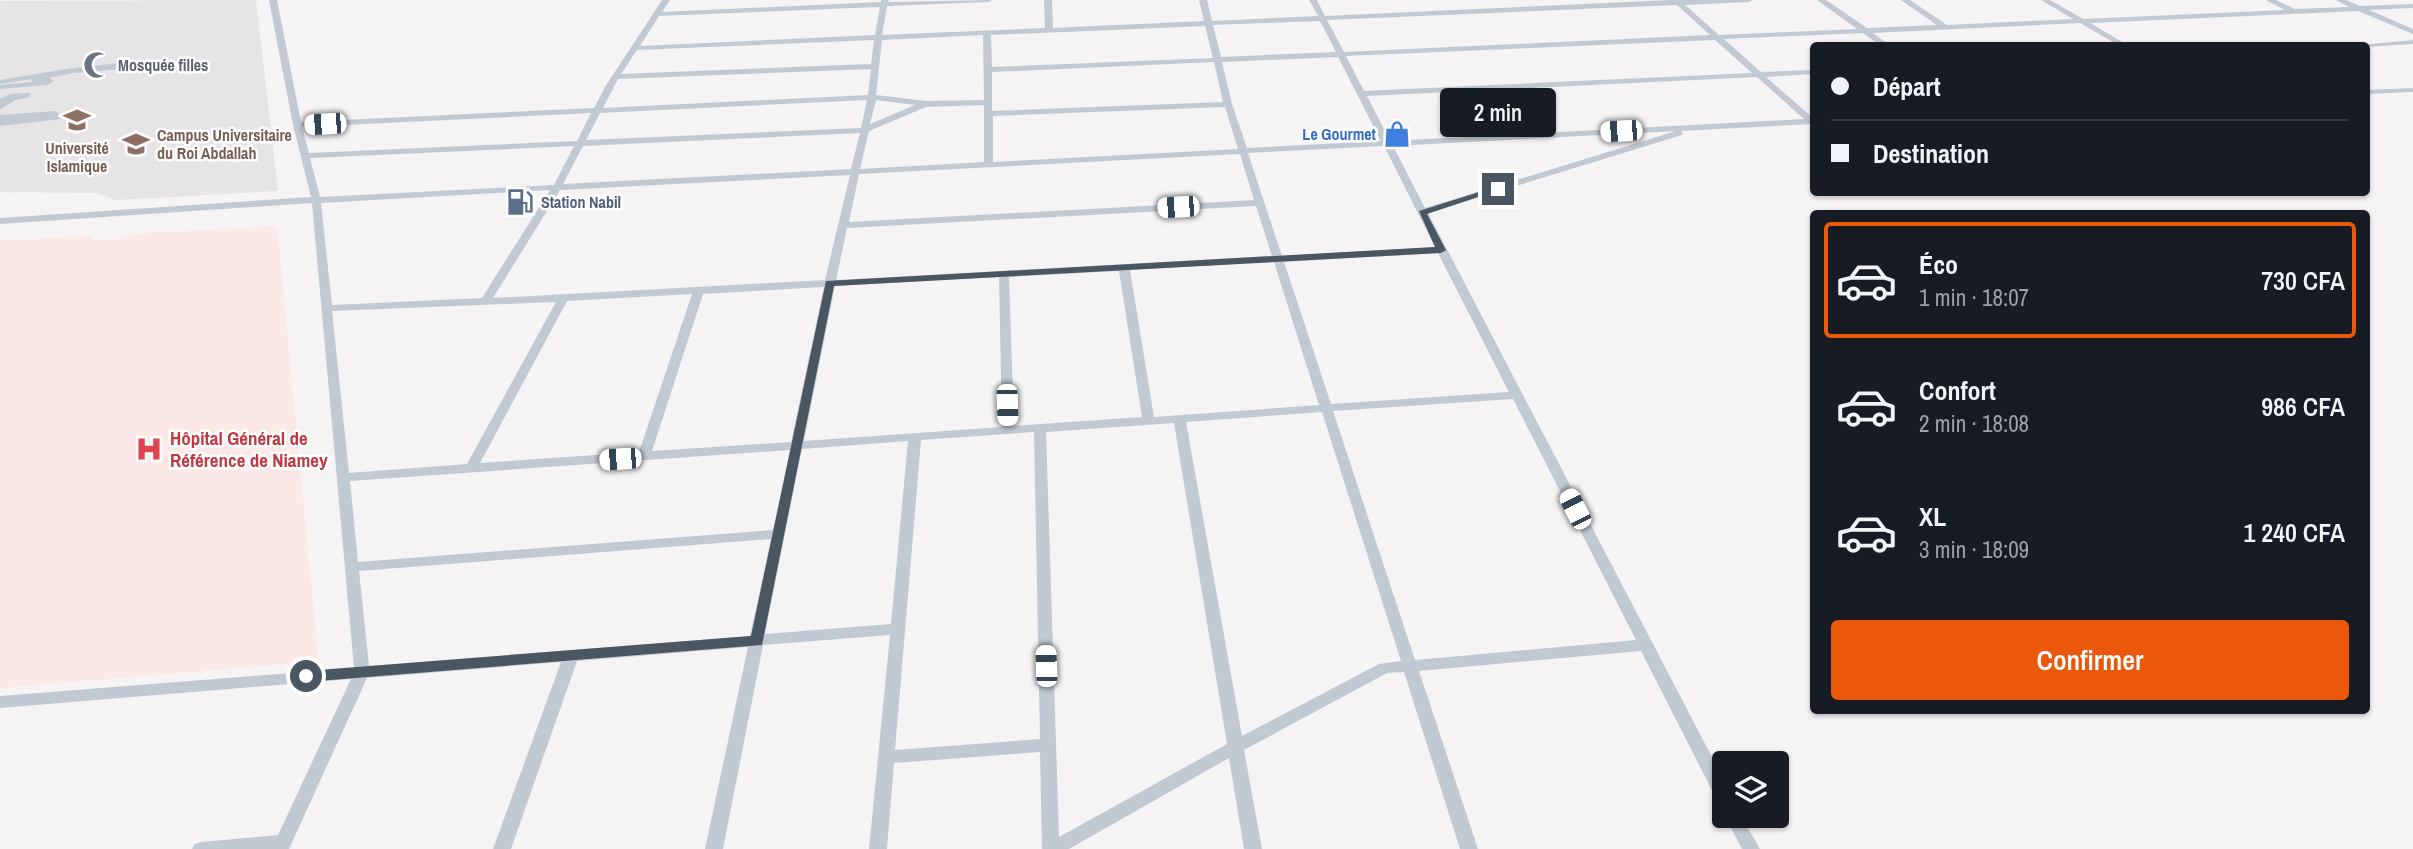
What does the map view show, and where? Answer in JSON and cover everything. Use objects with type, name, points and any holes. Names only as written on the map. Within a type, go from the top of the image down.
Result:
[{"type":"street","points":[[201,849],[282,845],[362,672],[316,200],[297,125],[273,0]]},
{"type":"street","points":[[486,301],[581,144],[616,77],[666,0]]},
{"type":"street","points":[[658,14],[884,2],[988,0]]},
{"type":"street","points":[[1048,0],[1049,29]]},
{"type":"street","points":[[1203,0],[1215,59],[1228,104],[1469,849]]},
{"type":"street","points":[[1313,0],[1712,774]]},
{"type":"street","points":[[636,48],[1676,1],[1749,0]]},
{"type":"street","points":[[1821,0],[1882,42]]},
{"type":"street","points":[[1905,0],[1945,27]]},
{"type":"street","points":[[2045,0],[2119,42]]},
{"type":"street","points":[[2270,0],[2295,12]]},
{"type":"street","points":[[2340,0],[2413,32]]},
{"type":"street","points":[[1676,1],[1810,119]]},
{"type":"street","points":[[714,849],[830,283],[872,97],[884,2]]},
{"type":"street","points":[[987,70],[2413,6]]},
{"type":"street","points":[[987,32],[989,164]]},
{"type":"street","points":[[2370,45],[2413,43]]},
{"type":"street","points":[[135,64],[66,71],[35,80],[50,81],[47,83],[0,84],[66,70],[135,64]]},
{"type":"street","points":[[616,77],[874,66]]},
{"type":"street","points":[[1361,94],[1810,72]]},
{"type":"street","points":[[2370,92],[2413,90]]},
{"type":"street","points":[[297,125],[872,97],[926,104],[987,102]]},
{"type":"street","points":[[305,156],[864,131],[926,104]]},
{"type":"street","points":[[987,114],[1228,104]]},
{"type":"street","points":[[55,114],[58,117],[0,120],[55,114]]},
{"type":"street","points":[[0,221],[316,200],[1810,121]]},
{"type":"street","points":[[1422,212],[1699,127]]},
{"type":"street","points":[[843,225],[1261,203]]},
{"type":"street","points":[[327,308],[562,298],[1441,250]]},
{"type":"street","points":[[1124,267],[1149,421]]},
{"type":"street","points":[[1004,274],[1008,431]]},
{"type":"street","points":[[644,457],[698,290]]},
{"type":"street","points":[[471,469],[562,298]]},
{"type":"street","points":[[343,477],[1517,396]]},
{"type":"street","points":[[1179,419],[1252,849]]},
{"type":"street","points":[[1040,429],[1053,849],[1235,747],[1384,668],[1646,645]]},
{"type":"street","points":[[878,849],[915,438]]},
{"type":"street","points":[[352,567],[779,534]]},
{"type":"street","points":[[0,702],[898,629]]},
{"type":"street","points":[[502,849],[571,656]]},
{"type":"street","points":[[886,757],[1048,745]]},
{"type":"street","points":[[1740,828],[1751,849]]},
{"type":"shaded area","name":"Campus Universitaire du Roi Abdallah","points":[[256,0],[278,191],[116,200],[97,193],[0,192],[0,1]]},
{"type":"shaded area","name":"Hôpital Général de Référence de Niamey","points":[[277,226],[318,657],[308,662],[0,688],[0,241],[91,236],[92,241],[120,239],[133,234]]},
{"type":"place","name":"Mosquée filles","points":[[97,65]]},
{"type":"place","name":"Université Islamique","points":[[77,120]]},
{"type":"place","name":"Le Gourmet","points":[[1397,134]]},
{"type":"place","name":"Campus Universitaire du Roi Abdallah","points":[[136,144]]},
{"type":"place","name":"Station Nabil","points":[[520,202]]},
{"type":"place","name":"Hôpital Général de Référence de Niamey","points":[[149,449]]},
{"type":"route","points":[[306,676],[757,641],[830,283],[1441,250],[1422,212],[1498,189]]}]
